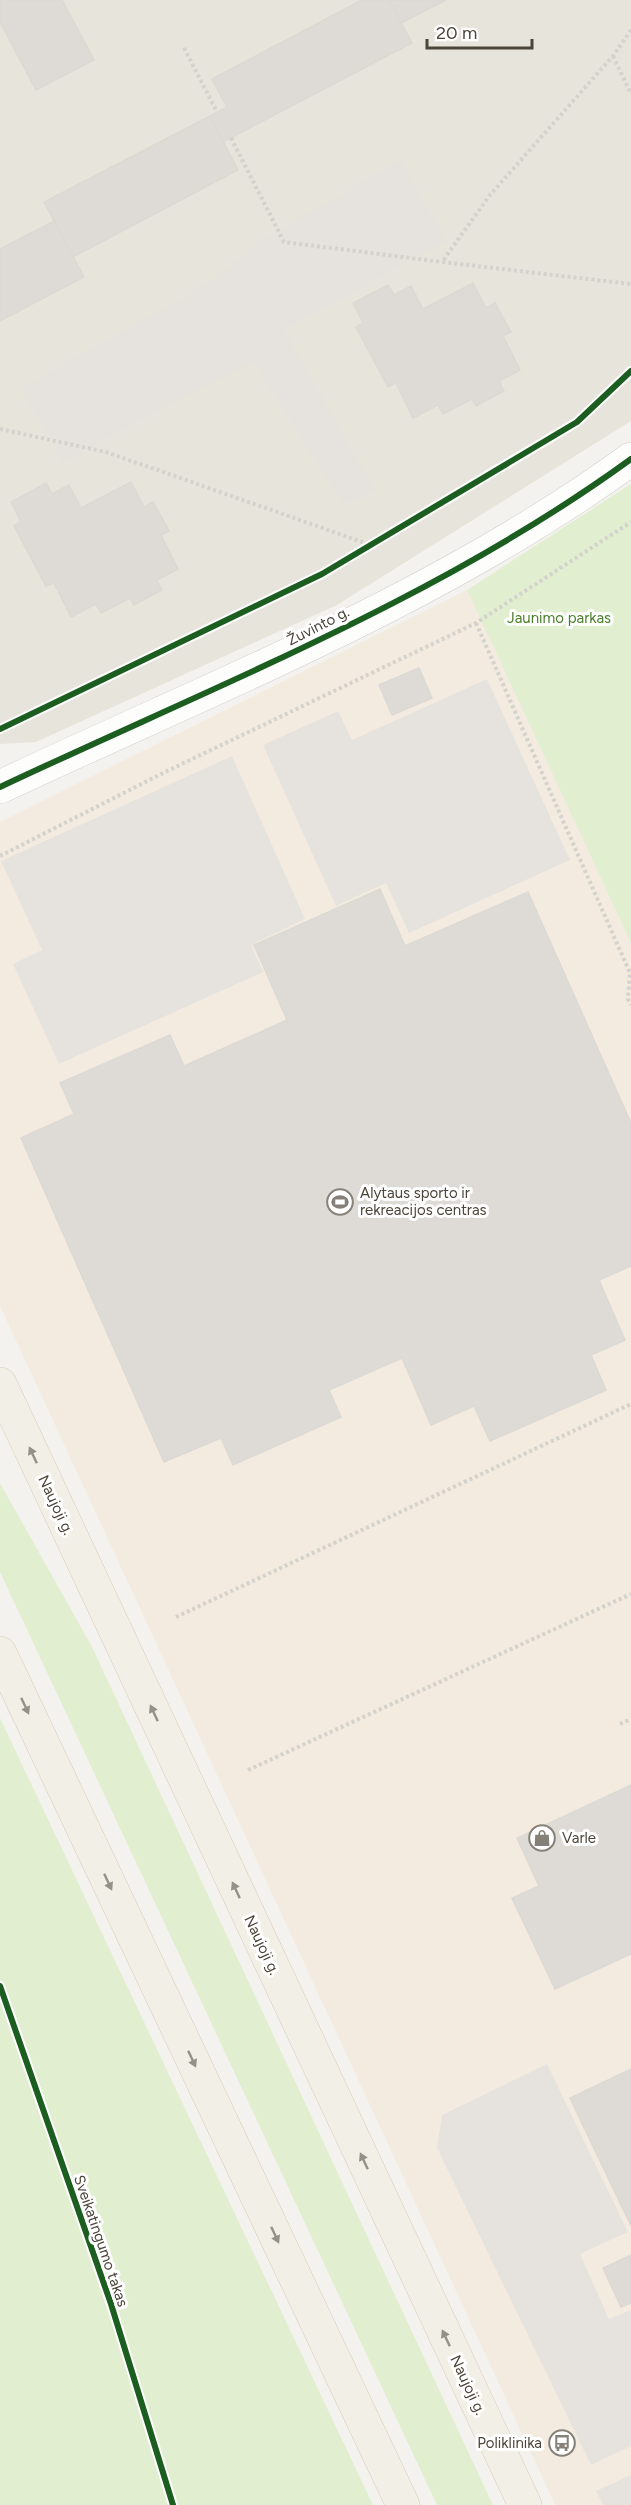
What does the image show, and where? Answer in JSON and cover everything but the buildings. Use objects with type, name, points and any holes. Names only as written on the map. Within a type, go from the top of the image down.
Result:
[{"type":"main road","name":"Naujoji g.","points":[[0,1384],[525,2505]]},
{"type":"main road","points":[[0,1653],[403,2505]]},
{"type":"street","name":"Žuvinto g.","points":[[0,787],[159,716],[428,584],[574,500],[631,459]]},
{"type":"path","points":[[442,262],[490,195],[613,56],[631,30]]},
{"type":"path","points":[[184,48],[217,112]]},
{"type":"path","points":[[613,56],[631,94]]},
{"type":"path","points":[[231,138],[284,242],[631,284]]},
{"type":"path","points":[[0,429],[106,452],[371,545]]},
{"type":"path","points":[[0,856],[163,773],[476,622],[631,522]]},
{"type":"path","points":[[476,622],[630,974],[628,999],[631,1005]]},
{"type":"path","points":[[176,1617],[631,1404]]},
{"type":"path","points":[[248,1770],[631,1594]]},
{"type":"path","points":[[620,1724],[631,1719]]},
{"type":"shaded area","points":[[0,0],[631,0],[631,421],[337,605],[36,742],[0,744]]},
{"type":"shaded area","points":[[400,160],[447,241],[284,330],[376,492],[343,504],[253,362],[62,462],[21,388],[210,282],[258,243]]},
{"type":"shaded area","points":[[467,590],[631,943],[631,2505],[555,2505],[0,1306],[0,822]]},
{"type":"shaded area","points":[[487,679],[570,860],[409,933],[386,883],[336,906],[263,745],[338,711],[352,740]]},
{"type":"shaded area","points":[[232,756],[305,919],[251,945],[263,972],[59,1064],[13,964],[42,950],[1,861]]},
{"type":"shaded area","points":[[547,2064],[628,2232],[580,2254],[609,2319],[631,2310],[631,2446],[591,2465],[437,2148],[442,2115]]},
{"type":"shaded area","points":[[631,2475],[631,2505],[603,2505],[596,2491]]},
{"type":"green space","name":"Jaunimo parkas","points":[[631,484],[631,943],[467,590]]},
{"type":"green space","points":[[0,1483],[92,1647],[493,2505],[437,2505],[0,1572]]},
{"type":"green space","points":[[0,1718],[373,2505],[0,2505]]},
{"type":"cycle path","points":[[0,729],[322,574],[577,422],[631,371]]},
{"type":"cycle path","points":[[0,787],[243,676],[403,598],[482,555],[558,509],[631,459]]},
{"type":"cycle path","name":"Sveikatingumo takas","points":[[0,1986],[111,2304],[173,2505]]},
{"type":"place","name":"Alytaus sporto ir rekreacijos centras","points":[[340,1202]]},
{"type":"place","name":"Varle","points":[[542,1838]]},
{"type":"place","name":"Poliklinika","points":[[562,2443]]}]
